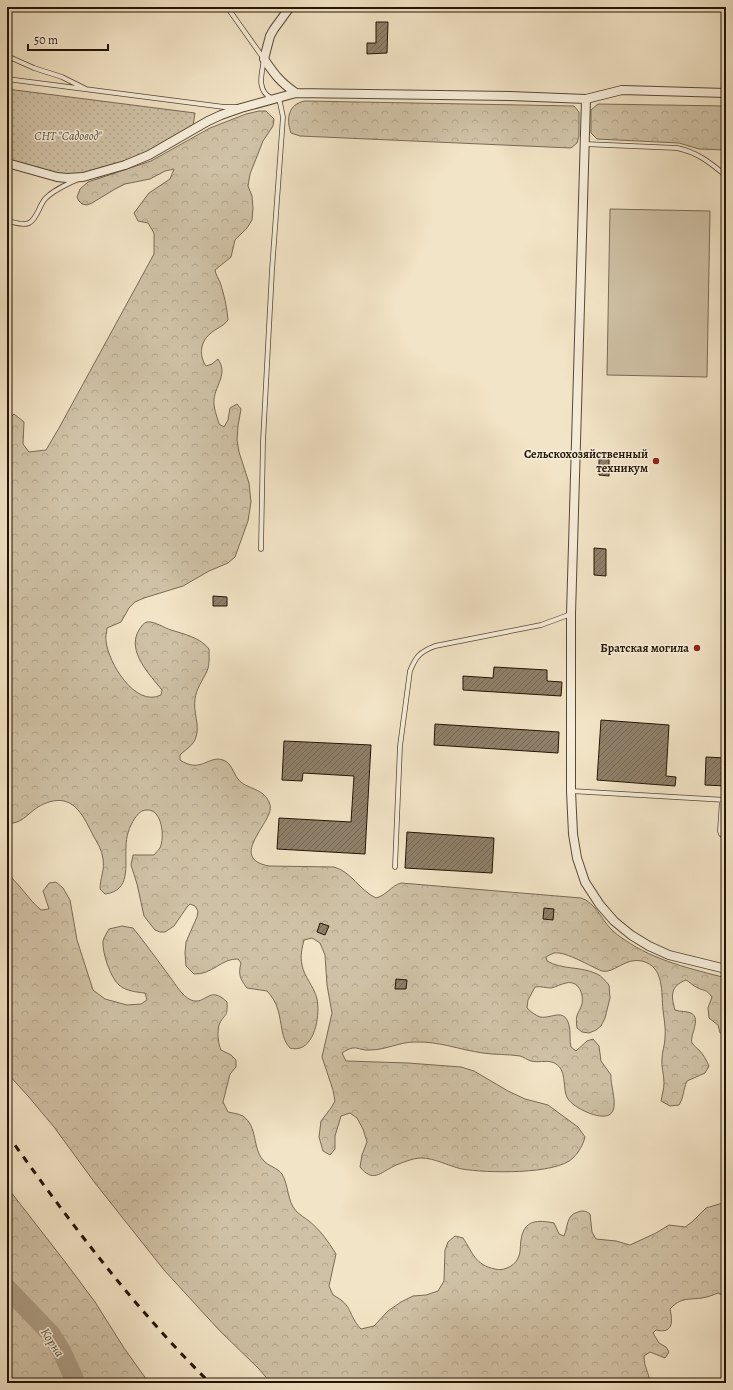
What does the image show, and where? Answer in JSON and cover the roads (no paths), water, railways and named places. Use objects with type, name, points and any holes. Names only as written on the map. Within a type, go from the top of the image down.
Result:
[{"type":"street","points":[[290,7],[272,32],[264,59],[282,83],[296,93]]},
{"type":"street","points":[[7,163],[57,177],[83,177],[125,165],[149,156],[208,121],[242,108],[296,93],[510,96],[586,99],[622,90],[726,93]]},
{"type":"street","points":[[586,99],[571,614],[571,791],[573,834],[577,858],[585,882],[600,905],[614,921],[631,935],[649,946],[669,955],[726,969]]},
{"type":"lane","points":[[227,7],[264,59],[261,80],[262,90],[267,96],[277,99],[283,117],[271,286],[263,441],[261,549]]},
{"type":"lane","points":[[7,56],[34,68],[62,77],[88,90]]},
{"type":"lane","points":[[7,79],[224,107],[242,108]]},
{"type":"lane","points":[[584,144],[677,148],[709,161],[726,176]]},
{"type":"lane","points":[[7,221],[26,224],[31,222],[48,196],[83,177]]},
{"type":"lane","points":[[395,867],[400,746],[410,671],[414,660],[423,651],[435,646],[541,625],[571,614]]},
{"type":"lane","points":[[571,791],[724,800],[720,831],[726,838]]},
{"type":"waterway","name":"Корна","points":[[7,1288],[51,1334],[62,1352],[76,1383]]},
{"type":"railway","points":[[7,1134],[103,1263],[155,1325],[210,1383]]},
{"type":"place","name":"Сельскохозяйственный техникум","points":[[656,461]]},
{"type":"place","name":"Братская могила","points":[[697,648]]},
{"type":"park label","name":"СНТ \"Садовод\"","points":[[68,136]]}]
